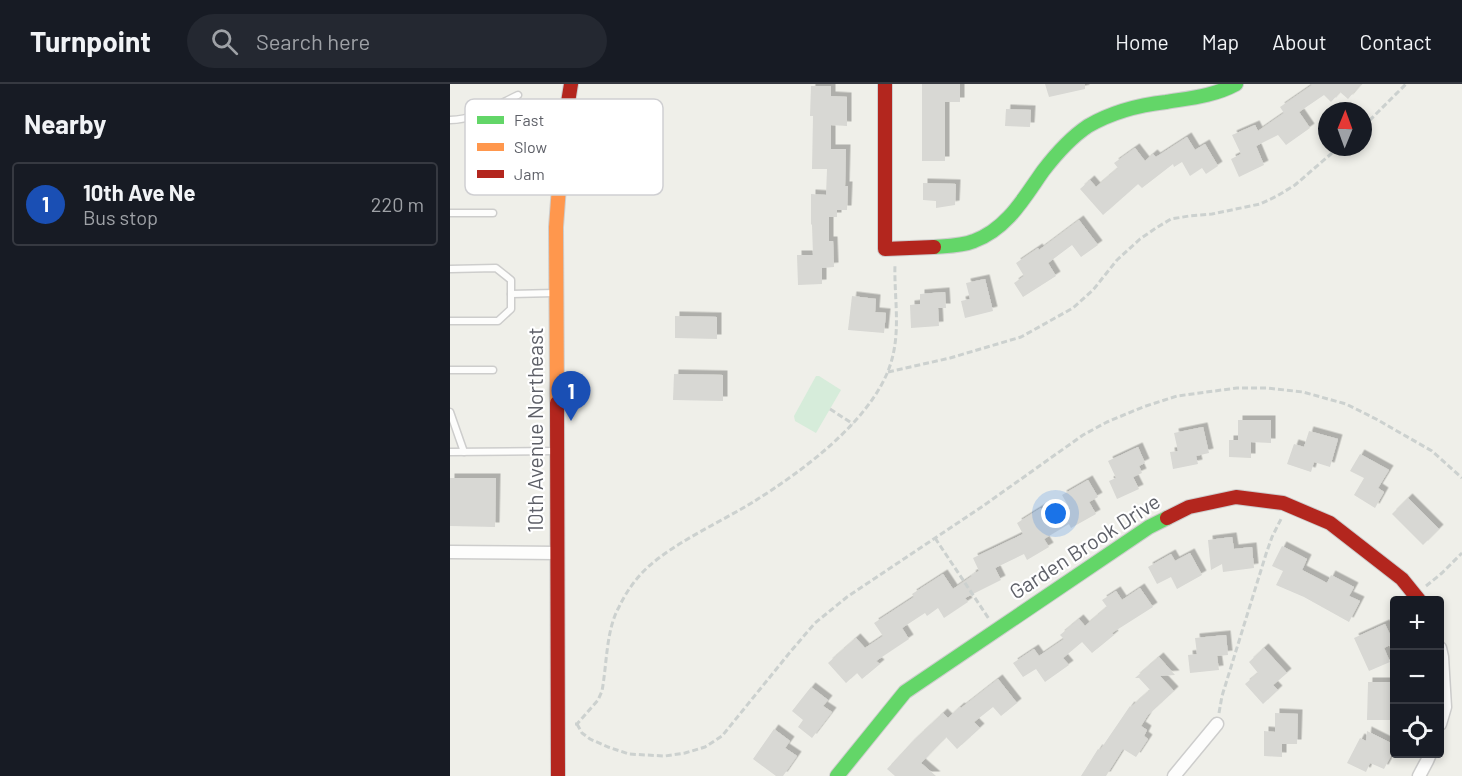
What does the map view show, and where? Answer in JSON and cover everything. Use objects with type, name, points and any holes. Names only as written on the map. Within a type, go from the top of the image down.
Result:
[{"type":"street","name":"10th Avenue Northeast","points":[[569,99],[571,84]]},
{"type":"street","points":[[885,84],[885,249],[932,248],[974,242],[1002,226],[1069,140],[1096,122],[1131,108],[1157,102],[1201,97],[1236,84]]},
{"type":"street","name":"10th Avenue Northeast","points":[[558,195],[556,293],[558,776]]},
{"type":"street","name":"Garden Brook Drive","points":[[837,776],[905,692],[1149,527],[1189,507],[1236,497],[1283,503],[1330,523],[1402,579],[1415,596]]},
{"type":"street","points":[[450,552],[557,553]]},
{"type":"street","points":[[1440,650],[1444,710]]},
{"type":"street","points":[[1174,776],[1217,724]]},
{"type":"street","points":[[1419,776],[1428,758]]},
{"type":"lane","points":[[511,99],[519,95]]},
{"type":"lane","points":[[450,120],[465,117]]},
{"type":"lane","points":[[450,213],[493,213]]},
{"type":"lane","points":[[450,269],[496,268],[511,280],[511,309],[498,321],[450,321]]},
{"type":"lane","points":[[511,294],[556,293]]},
{"type":"lane","points":[[450,370],[494,370]]},
{"type":"lane","points":[[450,412],[464,452]]},
{"type":"lane","points":[[450,452],[557,452]]},
{"type":"path","points":[[1372,118],[1406,84]]},
{"type":"path","points":[[888,372],[950,358],[1021,337],[1073,308],[1093,290],[1117,260],[1140,239],[1171,219],[1212,214],[1260,204],[1295,185],[1329,156]]},
{"type":"path","points":[[577,724],[602,691],[612,620],[630,587],[648,567],[677,546],[753,502],[794,474],[853,424],[872,400],[883,384],[894,354],[895,275]]},
{"type":"path","points":[[577,724],[582,733],[590,739],[629,754],[665,756],[705,747],[723,735],[815,622],[847,597],[983,506],[1083,435],[1143,407],[1177,396],[1237,387],[1267,388],[1303,392],[1346,404],[1432,451],[1462,478]]},
{"type":"path","points":[[830,409],[853,424]]},
{"type":"path","points":[[1217,724],[1222,696],[1266,554],[1288,506]]},
{"type":"path","points":[[935,538],[997,630]]},
{"type":"path","points":[[1419,596],[1462,553]]},
{"type":"path","points":[[558,724],[577,724]]},
{"type":"green space","points":[[816,376],[841,390],[816,433],[795,421],[794,416]]},
{"type":"building","points":[[922,84],[960,84],[960,102],[945,102],[945,161],[922,161]]},
{"type":"building","points":[[1045,84],[1085,84],[1085,89],[1049,97]]},
{"type":"building","points":[[1361,84],[1348,99],[1340,92],[1331,102],[1324,95],[1299,112],[1310,128],[1286,145],[1278,135],[1256,146],[1264,165],[1239,177],[1231,159],[1241,154],[1232,135],[1255,125],[1258,131],[1284,113],[1280,107],[1312,85]]},
{"type":"building","points":[[811,86],[831,86],[831,96],[847,97],[847,126],[831,125],[831,149],[846,149],[847,210],[837,210],[837,217],[829,217],[829,241],[833,241],[834,267],[822,268],[822,284],[798,285],[797,255],[813,255],[811,194],[826,195],[827,169],[812,169]]},
{"type":"building","points":[[1006,109],[1031,110],[1030,127],[1005,126]]},
{"type":"building","points":[[1187,137],[1195,150],[1205,144],[1218,166],[1206,174],[1202,168],[1190,176],[1182,162],[1174,167],[1173,164],[1142,188],[1138,184],[1103,215],[1080,189],[1090,180],[1096,187],[1118,168],[1114,163],[1135,148],[1145,161],[1153,154],[1156,157]]},
{"type":"building","points":[[923,183],[956,184],[955,205],[936,208],[936,201],[923,200]]},
{"type":"building","points":[[1079,220],[1098,245],[1081,257],[1072,245],[1048,263],[1056,276],[1023,297],[1014,283],[1024,276],[1016,263],[1038,248],[1039,250]]},
{"type":"building","points":[[985,279],[993,311],[965,318],[961,301],[970,299],[966,283]]},
{"type":"building","points":[[945,292],[946,308],[938,308],[939,326],[911,328],[910,305],[920,304],[920,294]]},
{"type":"building","points":[[852,296],[876,299],[875,312],[886,313],[884,333],[848,330]]},
{"type":"building","points":[[675,316],[717,317],[717,339],[675,338]]},
{"type":"building","points":[[674,374],[723,375],[723,401],[673,400]]},
{"type":"building","points":[[1238,420],[1271,420],[1271,443],[1251,442],[1251,458],[1229,457],[1229,440],[1238,440]]},
{"type":"building","points":[[1203,427],[1209,453],[1196,456],[1198,464],[1173,469],[1170,452],[1178,451],[1174,433]]},
{"type":"building","points":[[1309,431],[1338,439],[1330,467],[1314,462],[1311,472],[1287,464],[1294,444],[1304,447]]},
{"type":"building","points":[[1138,447],[1145,463],[1139,466],[1142,473],[1133,477],[1139,489],[1117,499],[1109,481],[1116,478],[1108,461]]},
{"type":"building","points":[[1360,454],[1389,470],[1378,488],[1384,492],[1375,508],[1354,495],[1364,478],[1350,471]]},
{"type":"building","points":[[450,478],[496,478],[495,527],[450,526]]},
{"type":"building","points":[[1088,480],[1098,497],[1089,502],[1096,514],[1071,528],[1069,524],[1044,539],[1049,547],[1027,560],[1024,554],[995,568],[1001,580],[965,598],[968,602],[944,618],[938,608],[927,616],[925,613],[902,628],[909,639],[876,661],[880,664],[862,679],[857,673],[846,683],[828,663],[856,638],[865,648],[883,636],[874,623],[914,597],[912,594],[943,574],[953,589],[979,571],[973,558],[1023,534],[1017,523],[1041,508],[1049,521],[1070,509],[1062,495]]},
{"type":"building","points":[[1408,498],[1439,529],[1423,545],[1392,514]]},
{"type":"building","points":[[1232,537],[1234,549],[1252,547],[1254,568],[1223,572],[1222,564],[1211,570],[1208,540]]},
{"type":"building","points":[[1282,546],[1307,559],[1302,570],[1327,583],[1331,575],[1354,587],[1349,596],[1360,601],[1349,622],[1304,597],[1276,585],[1283,571],[1272,566]]},
{"type":"building","points":[[1190,553],[1202,575],[1177,589],[1171,577],[1157,584],[1148,567],[1171,554],[1175,561]]},
{"type":"building","points":[[1140,588],[1153,607],[1112,633],[1114,635],[1092,653],[1082,642],[1063,658],[1069,665],[1045,682],[1036,669],[1023,677],[1013,663],[1034,649],[1039,656],[1064,639],[1060,635],[1079,619],[1085,626],[1107,607],[1102,600],[1116,591],[1122,600]]},
{"type":"building","points":[[1385,624],[1390,635],[1390,645],[1384,648],[1390,662],[1369,671],[1354,638]]},
{"type":"building","points":[[1226,635],[1228,655],[1217,656],[1219,670],[1190,673],[1188,655],[1197,654],[1195,638]]},
{"type":"building","points":[[1264,648],[1287,673],[1273,685],[1278,690],[1263,704],[1245,684],[1258,673],[1249,662]]},
{"type":"building","points":[[1159,657],[1175,675],[1160,676],[1174,691],[1148,715],[1141,726],[1147,730],[1144,736],[1148,739],[1136,757],[1123,749],[1106,776],[1081,776],[1130,706],[1150,690],[1139,678],[1135,678]]},
{"type":"building","points":[[998,679],[1017,703],[1001,716],[993,707],[974,722],[980,728],[957,749],[946,737],[921,763],[936,776],[895,776],[887,769],[943,713],[948,718]]},
{"type":"building","points":[[1368,682],[1390,682],[1390,720],[1367,720]]},
{"type":"building","points":[[811,687],[828,700],[823,706],[832,712],[812,738],[798,727],[803,720],[792,711]]},
{"type":"building","points":[[1275,713],[1298,714],[1297,744],[1282,744],[1282,757],[1264,756],[1264,731],[1275,732]]},
{"type":"building","points":[[774,729],[790,741],[785,748],[797,756],[783,776],[776,776],[753,759]]},
{"type":"building","points":[[1367,731],[1390,742],[1390,758],[1384,769],[1370,763],[1366,772],[1347,763],[1360,738],[1366,741]]},
{"type":"traffic: fast","points":[[934,247],[969,243],[996,229],[1014,212],[1058,152],[1088,126],[1126,110],[1202,96],[1236,84]]},
{"type":"traffic: fast","points":[[837,776],[905,692],[1149,527],[1167,518]]},
{"type":"traffic: slow","points":[[557,403],[556,227],[558,195]]},
{"type":"traffic: jam","points":[[569,99],[571,84]]},
{"type":"traffic: jam","points":[[885,84],[885,249],[934,247]]},
{"type":"traffic: jam","points":[[557,403],[558,776]]},
{"type":"traffic: jam","points":[[1167,518],[1189,507],[1236,497],[1283,503],[1330,523],[1402,579],[1416,596]]},
{"type":"place","name":"10th Ave Ne","points":[[571,421]]}]
